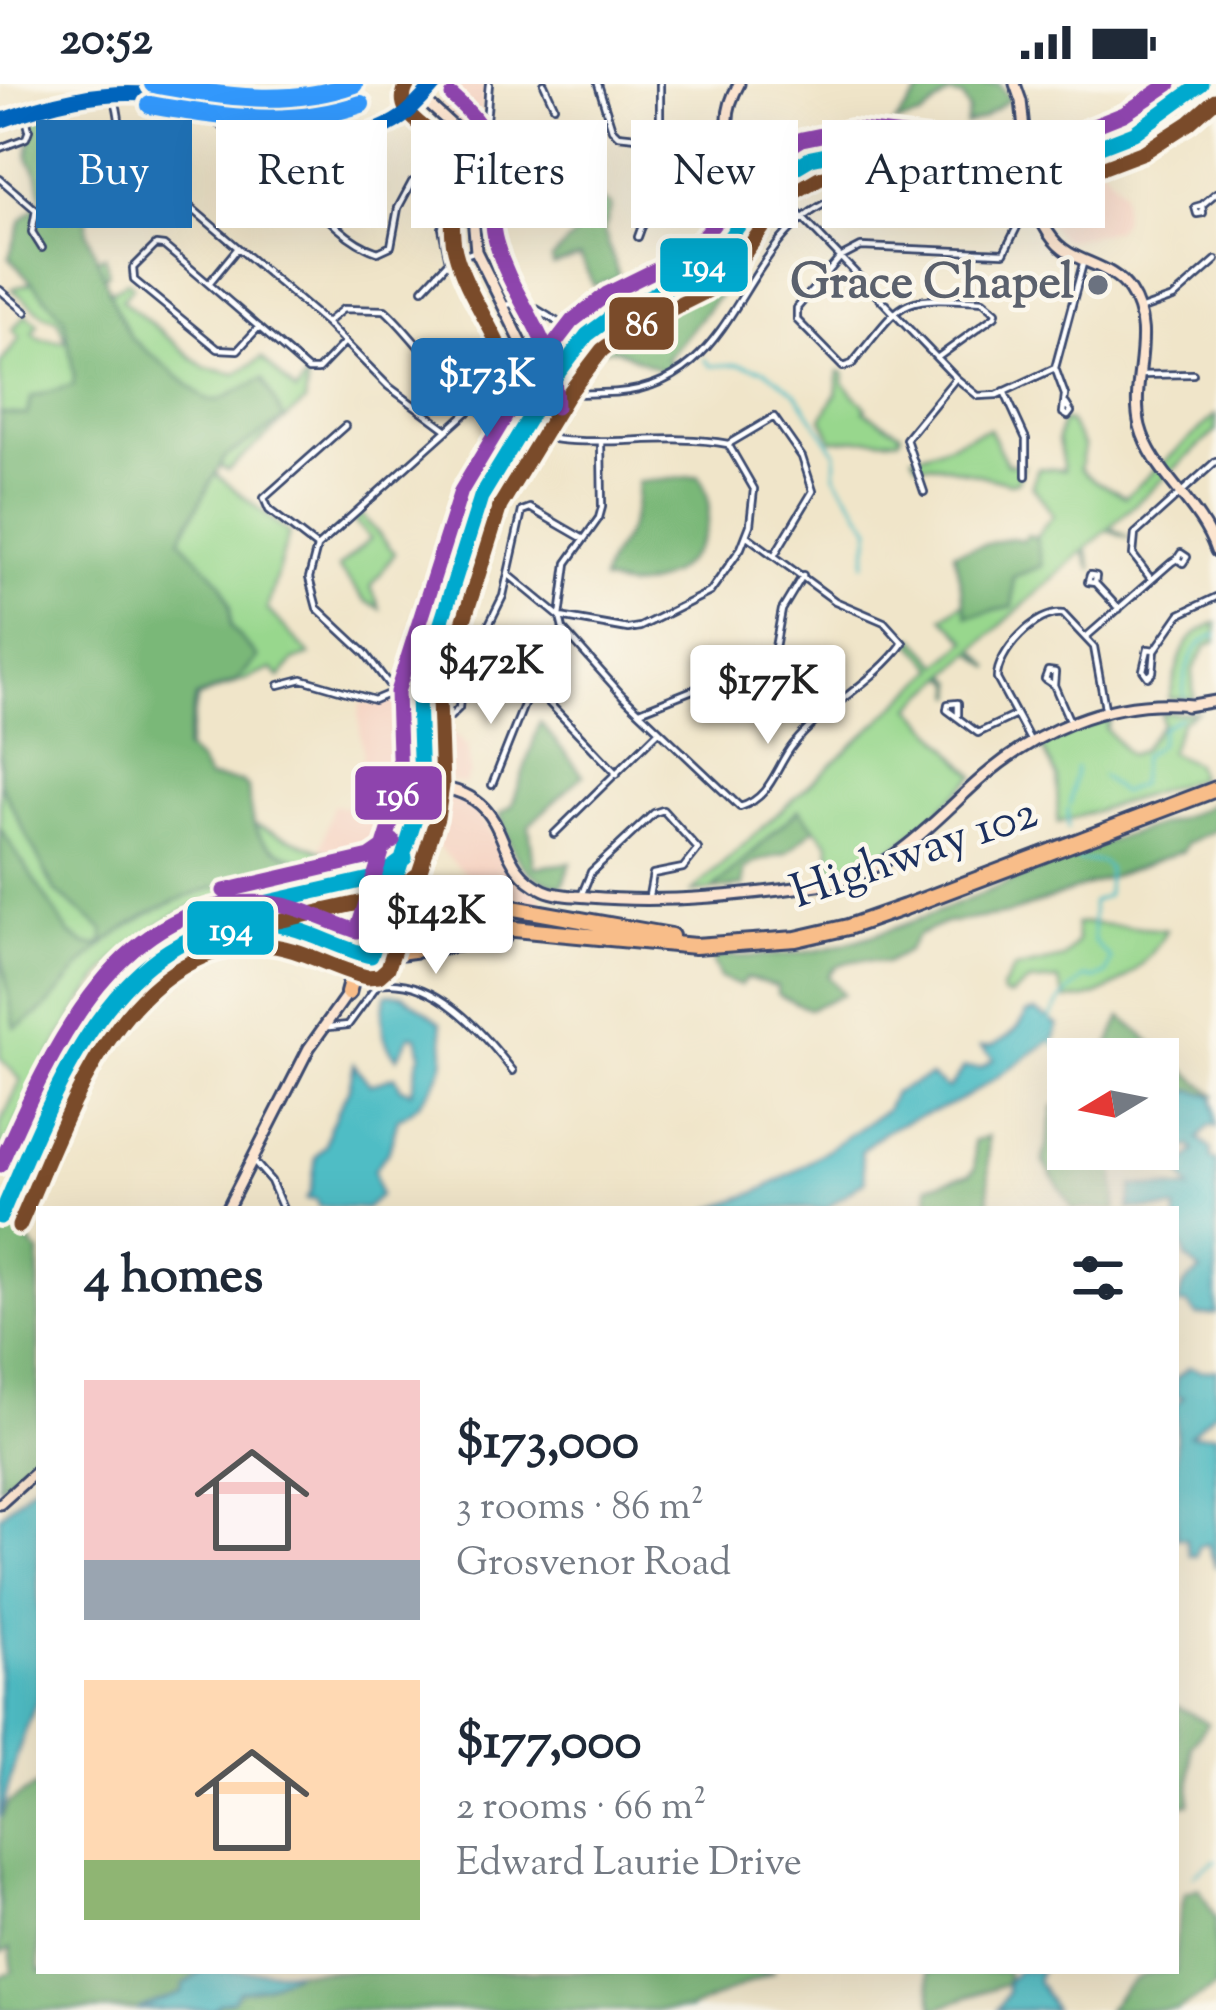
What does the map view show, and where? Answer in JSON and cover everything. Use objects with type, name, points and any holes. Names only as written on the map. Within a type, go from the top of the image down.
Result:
[{"type":"highway","name":"Highway 102","points":[[397,915],[671,936],[748,936],[848,918],[1216,785]]},
{"type":"highway","name":"Highway 102","points":[[0,1200],[93,1011],[142,958],[211,918],[275,905],[640,942],[732,946],[780,941],[848,927],[1216,785]]},
{"type":"highway","points":[[407,851],[418,884]]},
{"type":"highway","points":[[379,877],[407,851]]},
{"type":"highway","points":[[211,918],[247,905],[398,877],[471,901],[671,936]]},
{"type":"highway","name":"Highway 102","points":[[0,1217],[99,1015],[134,976],[193,937],[229,921],[277,911],[369,912]]},
{"type":"highway","points":[[193,937],[227,926],[266,924],[370,956],[495,936],[640,942]]},
{"type":"highway","points":[[340,948],[355,968],[348,993]]},
{"type":"main road","points":[[0,121],[70,98],[149,94],[317,140],[367,134],[407,112],[436,84]]},
{"type":"main road","points":[[436,84],[435,99],[442,116]]},
{"type":"main road","points":[[729,120],[728,106],[739,84]]},
{"type":"main road","points":[[1015,84],[1024,120]]},
{"type":"main road","points":[[1105,137],[1188,84]]},
{"type":"main road","points":[[1105,145],[1151,123],[1201,84]]},
{"type":"main road","points":[[423,99],[445,120]]},
{"type":"main road","points":[[407,112],[422,109],[442,116]]},
{"type":"main road","points":[[472,228],[476,251],[549,385]]},
{"type":"main road","points":[[549,385],[560,360],[601,313],[675,276],[726,228]]},
{"type":"main road","points":[[228,1206],[324,1024],[370,956],[407,851],[421,785],[416,710],[427,663],[481,497],[535,406],[587,335],[680,283],[710,260],[733,228]]},
{"type":"main road","points":[[1044,228],[1066,252],[1119,279],[1139,310],[1143,331],[1138,415],[1143,437],[1183,491],[1216,551]]},
{"type":"main road","points":[[530,356],[546,368],[560,360]]},
{"type":"main road","points":[[530,356],[537,386],[535,406]]},
{"type":"main road","points":[[421,785],[459,789],[477,798],[526,877],[550,893],[648,902],[822,884],[868,872],[906,847],[992,770],[1070,722],[1106,712],[1216,701]]},
{"type":"main road","points":[[0,1504],[36,1472]]},
{"type":"street","points":[[484,120],[489,84]]},
{"type":"street","points":[[544,84],[554,106]]},
{"type":"street","points":[[598,84],[618,135],[631,136]]},
{"type":"street","points":[[660,84],[660,120]]},
{"type":"street","points":[[112,93],[126,152],[326,323],[388,386],[446,429]]},
{"type":"street","points":[[149,94],[250,142],[351,238],[378,252],[391,246],[398,208],[411,184]]},
{"type":"street","points":[[0,148],[27,136],[24,112]]},
{"type":"street","points":[[0,179],[36,210],[32,232],[42,248]]},
{"type":"street","points":[[1202,205],[1216,193]]},
{"type":"street","points":[[549,385],[575,394],[632,393],[692,364],[711,347],[761,268],[805,220],[832,200],[851,195],[1007,208],[1018,218],[1004,253],[871,245],[840,258],[795,313],[839,365],[847,367],[893,314],[919,298],[983,301],[991,306],[995,316],[937,358]]},
{"type":"street","points":[[798,213],[956,378],[979,396],[1004,391],[1055,368]]},
{"type":"street","points":[[442,228],[449,261]]},
{"type":"street","points":[[638,237],[642,228]]},
{"type":"street","points":[[259,327],[238,350],[218,349],[134,280],[133,268],[148,250],[164,247],[209,283],[312,372],[345,342]]},
{"type":"street","points":[[209,283],[237,249]]},
{"type":"street","points":[[422,289],[449,261],[476,251]]},
{"type":"street","points":[[1066,404],[1055,368],[1084,260]]},
{"type":"street","points":[[1139,310],[1173,298],[1216,260]]},
{"type":"street","points":[[0,290],[26,312]]},
{"type":"street","points":[[505,305],[526,302],[561,324]]},
{"type":"street","points":[[326,323],[343,309],[385,310],[474,406],[496,421],[557,441],[728,444],[774,417],[811,476],[812,498],[775,554]]},
{"type":"street","points":[[1139,375],[1193,374]]},
{"type":"street","points":[[924,492],[905,440],[956,378]]},
{"type":"street","points":[[1004,391],[1026,439],[1026,476]]},
{"type":"street","points":[[474,406],[317,547],[308,578],[317,608],[365,653],[393,692],[416,710],[445,717],[455,714],[462,679],[509,574],[520,515],[527,507],[582,538]]},
{"type":"street","points":[[317,547],[269,511],[264,498],[345,426]]},
{"type":"street","points":[[602,442],[602,507],[567,563],[560,617],[563,629],[659,731],[734,801],[746,806],[778,774],[795,742],[903,643],[884,622],[836,601],[747,536]]},
{"type":"street","points":[[509,574],[560,617],[628,629],[710,592],[747,536],[754,489],[728,444]]},
{"type":"street","points":[[1151,579],[1135,560],[1132,539],[1216,461]]},
{"type":"street","points":[[1086,637],[1178,559]]},
{"type":"street","points":[[640,711],[773,658],[782,610],[803,575]]},
{"type":"street","points":[[1095,583],[1120,609]]},
{"type":"street","points":[[1155,650],[1180,614],[1216,598]]},
{"type":"street","points":[[1031,742],[997,679],[1003,654],[1051,613],[1063,614],[1097,653],[1106,712]]},
{"type":"street","points":[[484,635],[616,774]]},
{"type":"street","points":[[279,686],[302,680],[374,700],[393,692]]},
{"type":"street","points":[[492,785],[533,682]]},
{"type":"street","points":[[1054,685],[1070,722]]},
{"type":"street","points":[[958,715],[978,733],[1016,715]]},
{"type":"street","points":[[554,834],[659,731]]},
{"type":"street","points":[[581,896],[591,872],[653,813],[663,810],[698,849],[682,868],[653,874],[648,902]]},
{"type":"street","points":[[324,1024],[336,1029],[348,1025],[378,984],[406,986],[464,1013],[512,1071]]},
{"type":"street","points":[[252,1159],[271,1181],[282,1206]]},
{"type":"shaded area","points":[[445,84],[486,84],[480,120],[455,120],[441,95]]},
{"type":"shaded area","points":[[1105,170],[1123,191],[1122,221],[1115,230],[1063,241],[1052,228],[1105,228]]},
{"type":"shaded area","points":[[392,698],[408,714],[412,777],[407,815],[393,861],[362,868],[320,851],[333,805],[347,808],[363,754],[361,702],[378,704]]},
{"type":"shaded area","points":[[440,722],[468,747],[470,773],[465,784],[431,778],[427,723]]},
{"type":"shaded area","points":[[430,791],[457,796],[476,808],[518,878],[543,897],[540,907],[477,886],[423,832]]},
{"type":"green space","points":[[920,84],[999,84],[1010,99],[982,119],[967,120],[963,97],[949,94],[921,117],[897,120],[921,91]]},
{"type":"green space","points":[[42,112],[51,120],[36,120],[36,172],[28,158],[34,114]]},
{"type":"green space","points":[[36,207],[36,228],[87,228],[131,338],[207,400],[219,400],[263,379],[284,419],[224,458],[180,539],[221,582],[230,605],[231,627],[258,658],[235,682],[196,697],[185,749],[208,778],[241,782],[248,788],[252,819],[261,838],[307,863],[305,868],[189,896],[137,920],[88,959],[38,1014],[15,1028],[0,948],[0,828],[69,933],[84,944],[96,946],[104,941],[103,930],[55,891],[0,783],[0,413],[27,415],[31,397],[73,385],[74,376],[64,318],[9,257],[22,220]]},
{"type":"green space","points":[[576,228],[605,228],[619,277],[594,286],[580,257],[553,265],[551,259],[579,231]]},
{"type":"green space","points":[[758,228],[740,269],[667,359],[674,369],[665,372],[616,349],[576,344],[610,334],[619,319],[705,272],[742,233]]},
{"type":"green space","points":[[105,256],[108,273],[101,282],[113,291],[128,281],[133,286],[122,300],[205,368],[236,374],[262,358],[296,392],[308,376],[305,402],[228,470],[211,462],[218,476],[289,533],[267,609],[310,655],[294,661],[280,677],[272,669],[198,698],[175,804],[248,822],[362,867],[315,878],[313,885],[247,891],[192,907],[147,933],[110,966],[79,1006],[0,1160],[0,1125],[21,1080],[0,1058],[0,364],[20,338],[12,330],[26,314],[38,324],[33,332],[40,339],[66,342],[58,320],[44,315],[12,289]]},
{"type":"green space","points":[[839,372],[866,407],[864,411],[901,433],[899,439],[832,440],[822,418],[836,394]]},
{"type":"green space","points":[[1216,415],[1216,431],[1110,527],[1129,538],[1107,530],[1086,549],[1092,570],[1083,551],[975,649],[992,668],[972,652],[949,674],[956,682],[955,697],[954,683],[947,676],[912,707],[975,776],[926,822],[874,860],[833,876],[829,843],[798,810],[712,890],[692,892],[936,669],[911,642],[915,638],[940,665],[967,640],[943,617],[1007,572],[1053,515],[1032,485],[1038,468],[1064,470],[1058,439],[1062,421],[1069,422],[1084,447],[1080,469],[1125,497]]},
{"type":"green space","points":[[989,429],[1007,464],[1023,466],[1018,481],[917,464],[913,456],[934,450]]},
{"type":"green space","points":[[699,476],[709,514],[705,532],[684,563],[650,583],[630,587],[602,581],[632,522],[638,482]]},
{"type":"green space","points":[[361,514],[395,553],[371,587],[380,608],[365,601],[338,568],[370,539],[353,520]]},
{"type":"green space","points":[[1027,535],[1036,537],[1042,566],[1013,577],[1013,607],[967,616],[954,552],[1011,538],[1024,540]]},
{"type":"green space","points":[[1216,623],[1216,642],[1207,645],[1192,671],[1194,698],[1169,699],[1188,643]]},
{"type":"green space","points":[[1196,712],[1182,721],[1169,752],[1195,764],[1199,778],[1058,823],[1057,777],[1041,744],[1110,718],[1106,729],[1129,755],[1141,751],[1162,724],[1161,713]]},
{"type":"green space","points":[[540,722],[583,775],[529,825],[534,867],[571,863],[562,886],[536,877],[519,862],[500,814],[512,806]]},
{"type":"green space","points":[[1216,802],[1216,830],[1187,843],[1183,851],[1008,914],[946,923],[918,935],[907,951],[886,963],[845,963],[828,976],[843,994],[809,1009],[777,994],[777,986],[746,978],[740,986],[720,978],[711,957],[800,953],[864,938]]},
{"type":"green space","points":[[799,810],[815,828],[787,853],[744,870],[743,886],[712,890]]},
{"type":"green space","points":[[1076,924],[1166,930],[1138,968],[1096,995],[1066,999],[1058,980],[1029,982],[1009,996],[1003,994],[1014,969],[1064,958],[1077,942]]},
{"type":"green space","points":[[1121,1017],[1146,1038],[1112,1038]]},
{"type":"green space","points":[[1179,1065],[1214,1094],[1179,1093]]},
{"type":"green space","points":[[988,1136],[989,1206],[929,1206],[928,1186],[970,1174],[975,1167],[974,1141]]},
{"type":"green space","points":[[1049,1170],[1114,1170],[1116,1206],[1071,1206]]},
{"type":"green space","points":[[11,1221],[36,1250],[36,1453],[0,1487],[0,1242]]},
{"type":"green space","points":[[1179,1707],[1208,1723],[1191,1746],[1190,1804],[1179,1806]]},
{"type":"green space","points":[[36,1786],[36,1974],[198,1974],[184,1985],[182,1993],[138,2010],[0,2010],[0,1977],[13,1971],[10,1949],[0,1954],[0,1821],[8,1803]]},
{"type":"green space","points":[[1199,1888],[1216,1919],[1216,1987],[1177,2010],[1107,2010],[1136,1979],[1179,1974],[1179,1922],[1185,1893]]},
{"type":"green space","points":[[292,1974],[768,1974],[688,2010],[212,2010],[232,2001],[239,1991],[264,1987]]},
{"type":"green space","points":[[928,1974],[1007,1974],[1007,1983],[934,2009]]},
{"type":"water","points":[[387,993],[403,995],[441,1022],[443,1063],[426,1095],[398,1118],[389,1150],[374,1170],[380,1195],[369,1206],[319,1206],[316,1200],[306,1199],[316,1157],[326,1145],[354,1064],[370,1085],[395,1076],[401,1088],[411,1092],[413,1087],[421,1054],[417,1036],[410,1035],[397,1058],[387,1044],[383,1010]]},
{"type":"water","points":[[1036,1011],[1058,1025],[1055,1038],[1047,1038],[1047,1043],[996,1078],[872,1141],[861,1152],[865,1180],[830,1206],[718,1206],[793,1173],[886,1110],[894,1093],[930,1076],[948,1089],[964,1068],[981,1068],[994,1059],[981,1047],[1001,1041],[1026,1013]]},
{"type":"water","points":[[1186,1092],[1213,1096],[1216,1127],[1210,1125],[1198,1139],[1211,1149],[1211,1159],[1216,1161],[1216,1314],[1197,1315],[1187,1304],[1179,1305],[1184,1285],[1201,1271],[1186,1259],[1179,1242],[1179,1206],[1130,1206],[1133,1185],[1190,1189],[1178,1170],[1195,1151],[1191,1146],[1179,1152],[1179,1108],[1187,1107]]},
{"type":"water","points":[[1190,1367],[1216,1369],[1216,1410],[1190,1435],[1216,1434],[1216,1568],[1208,1544],[1199,1546],[1196,1556],[1190,1555],[1186,1539],[1179,1538],[1179,1402],[1183,1397],[1179,1396],[1179,1376]]},
{"type":"water","points":[[36,1482],[36,1702],[0,1817],[0,1516]]},
{"type":"water","points":[[198,1974],[291,1974],[264,1987],[239,1991],[232,2001],[212,2010],[138,2010],[182,1993],[184,1985]]},
{"type":"water","points":[[1014,1974],[1040,1974],[1037,1980],[1054,2010],[997,2010],[1007,1993],[1007,1982]]},
{"type":"waterway","points":[[705,359],[711,366],[739,364],[765,370],[795,392],[836,453],[835,475],[871,528],[865,563]]},
{"type":"waterway","points":[[1184,697],[1190,660],[1201,644],[1216,635]]},
{"type":"waterway","points":[[1102,776],[1121,793],[1139,784],[1142,757],[1159,744],[1162,728],[1180,717]]},
{"type":"waterway","points":[[1070,804],[1076,768]]},
{"type":"waterway","points":[[1068,809],[1068,829]]},
{"type":"waterway","points":[[1049,1020],[1061,1000],[1085,977],[1106,974],[1111,959],[1094,942],[1092,902],[1107,896],[1108,868],[1102,862],[1079,861],[1076,851]]},
{"type":"waterway","points":[[1194,1875],[1216,1860]]},
{"type":"transit line","points":[[153,84],[279,98],[354,84]]},
{"type":"transit line","name":"86","points":[[408,84],[404,95],[408,112],[439,141],[450,161],[455,251],[507,365],[514,407]]},
{"type":"transit line","points":[[0,121],[75,99],[134,94],[185,100],[311,136],[342,137],[373,132],[402,117],[435,84]]},
{"type":"transit line","name":"196","points":[[0,1165],[68,1029],[132,951],[172,923],[217,906],[270,903],[357,931],[396,808],[400,784],[397,692],[461,491],[531,374],[572,321],[607,294],[682,257],[707,233],[755,168],[802,139],[851,129],[981,144],[1027,143],[1066,137],[1124,114],[1169,84]]},
{"type":"transit line","name":"194","points":[[0,1217],[41,1122],[94,1026],[128,984],[167,951],[212,930],[266,924],[293,928],[371,956],[417,813],[421,785],[418,696],[481,497],[549,385],[587,335],[618,312],[694,274],[723,247],[769,183],[811,158],[851,150],[980,165],[1072,157],[1134,133],[1201,84]]},
{"type":"transit line","name":"196","points":[[452,96],[487,140],[496,242],[549,359],[556,407]]},
{"type":"transit line","name":"86","points":[[19,1226],[79,1090],[105,1046],[135,1006],[170,975],[212,953],[261,945],[288,949],[367,977],[379,976],[388,968],[437,818],[442,786],[439,699],[500,506],[566,397],[602,350],[629,330],[707,291],[739,261],[783,199],[819,178],[852,171],[980,186],[1075,178],[1144,152],[1215,100]]},
{"type":"transit line","points":[[150,105],[230,117],[282,118],[361,104]]},
{"type":"transit line","name":"196","points":[[224,891],[370,857],[393,841]]},
{"type":"transit line","name":"194","points":[[229,911],[379,877],[405,858]]},
{"type":"transit line","name":"86","points":[[234,931],[386,897],[417,875]]},
{"type":"place","name":"Grace Chapel","points":[[1098,285]]}]
